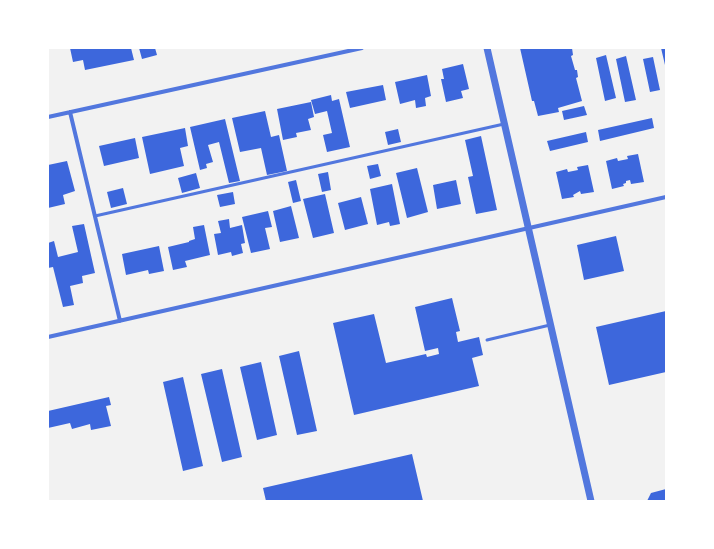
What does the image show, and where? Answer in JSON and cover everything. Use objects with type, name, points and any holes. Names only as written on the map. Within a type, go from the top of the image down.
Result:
[{"type":"street","points":[[48,117],[362,48]]},
{"type":"street","points":[[487,48],[591,501]]},
{"type":"street","points":[[70,112],[120,321]]},
{"type":"street","points":[[48,338],[666,198]]},
{"type":"lane","points":[[95,216],[504,124]]},
{"type":"lane","points":[[487,340],[550,325]]},
{"type":"building","points":[[70,48],[131,48],[134,60],[85,70],[83,60],[73,62]]},
{"type":"building","points":[[139,48],[155,48],[157,55],[142,59]]},
{"type":"building","points":[[520,48],[572,48],[573,55],[571,56],[575,70],[577,70],[578,77],[576,78],[582,101],[558,108],[559,112],[538,116],[534,101],[532,101]]},
{"type":"building","points":[[661,48],[666,48],[666,65],[665,65]]},
{"type":"building","points":[[606,55],[616,98],[605,101],[596,58]]},
{"type":"building","points":[[626,56],[636,100],[625,102],[616,59]]},
{"type":"building","points":[[653,57],[660,90],[650,92],[643,59]]},
{"type":"building","points":[[463,64],[469,89],[461,91],[463,98],[446,102],[441,79],[444,79],[442,69]]},
{"type":"building","points":[[427,75],[431,96],[425,98],[426,106],[416,108],[415,100],[400,104],[395,82]]},
{"type":"building","points":[[383,85],[386,100],[350,108],[346,92]]},
{"type":"building","points":[[331,95],[332,101],[339,99],[350,147],[327,152],[323,135],[332,133],[327,111],[315,114],[311,100]]},
{"type":"building","points":[[311,102],[314,117],[308,119],[311,130],[296,133],[297,137],[283,140],[277,109]]},
{"type":"building","points":[[584,106],[587,115],[564,120],[562,111]]},
{"type":"building","points":[[265,111],[271,137],[279,135],[287,171],[267,175],[261,148],[240,152],[232,118]]},
{"type":"building","points":[[652,118],[654,128],[600,141],[598,130]]},
{"type":"building","points":[[225,119],[240,181],[229,183],[219,142],[208,145],[213,162],[206,164],[207,168],[200,170],[190,127]]},
{"type":"building","points":[[185,128],[188,146],[180,148],[184,166],[150,174],[142,137]]},
{"type":"building","points":[[398,129],[401,142],[388,145],[385,132]]},
{"type":"building","points":[[586,132],[588,142],[550,151],[547,141]]},
{"type":"building","points":[[481,136],[497,210],[476,214],[468,177],[473,176],[465,140]]},
{"type":"building","points":[[135,138],[139,158],[104,166],[99,146]]},
{"type":"building","points":[[638,154],[644,182],[631,184],[630,180],[623,184],[624,186],[612,189],[606,161],[617,158],[618,161],[628,159],[627,156]]},
{"type":"building","points":[[67,161],[75,191],[63,195],[65,204],[48,208],[48,165]]},
{"type":"building","points":[[378,164],[381,176],[370,179],[367,166]]},
{"type":"building","points":[[588,165],[594,192],[581,194],[580,191],[573,195],[574,197],[562,199],[556,172],[567,169],[568,172],[578,170],[577,167]]},
{"type":"building","points":[[417,168],[428,212],[407,218],[396,173]]},
{"type":"building","points":[[328,172],[331,190],[322,192],[318,174]]},
{"type":"building","points":[[196,173],[200,188],[182,193],[178,178]]},
{"type":"building","points":[[296,180],[301,201],[293,203],[288,182]]},
{"type":"building","points":[[456,180],[461,204],[437,209],[433,185]]},
{"type":"building","points":[[392,184],[400,224],[390,226],[389,222],[377,225],[370,189]]},
{"type":"building","points":[[123,188],[127,204],[111,208],[107,192]]},
{"type":"building","points":[[233,192],[235,204],[220,207],[217,195]]},
{"type":"building","points":[[325,194],[334,233],[313,238],[303,199]]},
{"type":"building","points":[[361,197],[368,224],[345,230],[338,203]]},
{"type":"building","points":[[291,206],[299,238],[280,242],[273,211]]},
{"type":"building","points":[[268,211],[272,227],[265,228],[270,249],[251,253],[242,217]]},
{"type":"building","points":[[229,219],[230,228],[242,225],[245,243],[241,244],[243,253],[232,256],[231,252],[218,255],[214,234],[221,233],[218,221]]},
{"type":"building","points":[[84,224],[95,273],[82,276],[83,283],[70,286],[74,305],[63,307],[53,267],[48,268],[48,243],[54,241],[58,257],[78,252],[72,226]]},
{"type":"building","points":[[204,225],[210,255],[185,261],[187,267],[173,270],[168,247],[195,239],[193,227]]},
{"type":"building","points":[[616,236],[624,271],[584,280],[577,245]]},
{"type":"building","points":[[159,246],[164,271],[149,274],[148,270],[126,275],[122,254]]},
{"type":"building","points":[[452,298],[460,331],[456,332],[458,342],[479,337],[483,355],[472,358],[479,386],[354,415],[333,323],[374,314],[386,363],[426,354],[427,357],[439,354],[438,348],[425,351],[415,307]]},
{"type":"building","points":[[666,311],[666,372],[609,385],[596,327]]},
{"type":"building","points":[[299,351],[317,431],[297,435],[279,356]]},
{"type":"building","points":[[261,362],[277,435],[257,440],[240,367]]},
{"type":"building","points":[[222,369],[242,457],[222,462],[201,374]]},
{"type":"building","points":[[183,377],[203,466],[183,471],[163,382]]},
{"type":"building","points":[[109,397],[111,405],[106,406],[111,426],[91,430],[90,424],[72,429],[70,423],[48,428],[48,411]]},
{"type":"building","points":[[412,454],[423,501],[266,501],[263,488]]},
{"type":"building","points":[[666,489],[666,501],[647,501],[651,493]]}]
